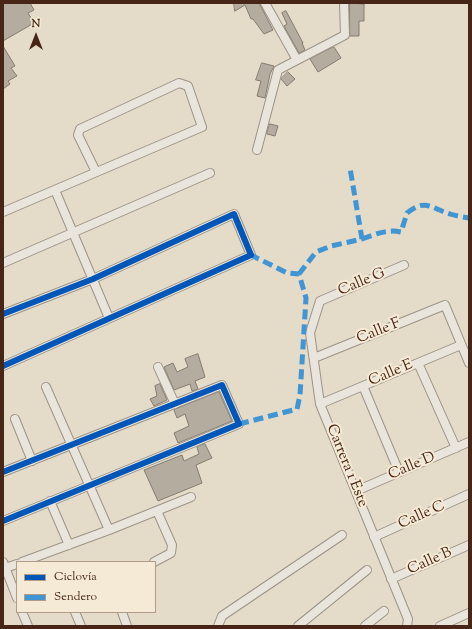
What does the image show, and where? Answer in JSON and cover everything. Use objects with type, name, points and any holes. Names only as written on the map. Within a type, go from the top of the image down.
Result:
[{"type":"street","points":[[265,3],[297,60]]},
{"type":"street","points":[[257,150],[278,70],[345,35],[344,3]]},
{"type":"street","points":[[3,212],[202,127],[188,86],[179,83],[80,129],[78,135],[96,172]]},
{"type":"street","points":[[3,263],[210,173]]},
{"type":"street","points":[[55,190],[109,318]]},
{"type":"street","points":[[3,314],[93,279],[234,214],[251,255],[3,366]]},
{"type":"street","name":"Calle G","points":[[320,301],[404,265]]},
{"type":"street","name":"Carrera 1 Este","points":[[320,301],[310,333],[320,404],[408,619],[407,626]]},
{"type":"street","name":"Calle F","points":[[314,358],[444,305],[461,345]]},
{"type":"street","points":[[461,345],[469,363]]},
{"type":"street","name":"Calle E","points":[[320,404],[461,345]]},
{"type":"street","points":[[418,363],[456,448]]},
{"type":"street","points":[[158,367],[175,404]]},
{"type":"street","points":[[3,472],[222,385],[240,424],[3,521]]},
{"type":"street","points":[[363,386],[400,472]]},
{"type":"street","points":[[46,387],[73,445],[109,530]]},
{"type":"street","points":[[15,419],[32,461]]},
{"type":"street","name":"Calle D","points":[[356,491],[469,442]]},
{"type":"street","name":"Calle C","points":[[374,537],[469,494]]},
{"type":"street","points":[[25,561],[109,530],[191,497]]},
{"type":"street","points":[[50,501],[69,545]]},
{"type":"street","points":[[156,561],[171,554],[172,545],[157,511]]},
{"type":"street","points":[[218,626],[222,616],[342,535]]},
{"type":"street","name":"Calle B","points":[[391,579],[469,545]]},
{"type":"street","points":[[16,564],[4,565],[16,595]]},
{"type":"street","points":[[298,626],[367,570]]},
{"type":"street","points":[[365,626],[384,611]]},
{"type":"street","points":[[22,613],[28,626]]},
{"type":"street","points":[[75,613],[81,626]]},
{"type":"street","points":[[122,613],[127,626]]},
{"type":"street","points":[[440,626],[469,613]]},
{"type":"building","points":[[3,3],[30,3],[34,10],[28,13],[34,23],[3,41]]},
{"type":"building","points":[[234,3],[259,3],[273,30],[264,34],[253,19],[251,19],[245,5],[235,11]]},
{"type":"building","points":[[350,3],[364,4],[364,21],[359,21],[359,36],[350,36]]},
{"type":"building","points":[[286,11],[303,43],[305,50],[299,53],[284,26],[287,24],[282,13]]},
{"type":"building","points":[[3,46],[15,66],[11,68],[17,76],[8,81],[10,84],[3,89]]},
{"type":"building","points":[[334,47],[341,58],[318,72],[310,59]]},
{"type":"building","points":[[262,63],[274,66],[270,74],[265,98],[257,96],[261,81],[256,80]]},
{"type":"building","points":[[288,72],[295,79],[287,86],[281,79]]},
{"type":"building","points":[[270,124],[278,126],[275,136],[267,134]]},
{"type":"building","points":[[198,354],[205,377],[195,381],[198,389],[192,391],[190,384],[174,390],[164,367],[173,363],[177,372],[188,367],[185,359]]},
{"type":"building","points":[[160,384],[167,400],[154,406],[150,399],[157,396],[155,386]]},
{"type":"building","points":[[219,392],[232,421],[178,443],[174,433],[189,426],[185,414],[177,418],[174,410]]},
{"type":"building","points":[[205,444],[212,458],[196,465],[202,483],[158,501],[144,470],[182,455],[184,461],[199,454],[197,447]]},
{"type":"marked path","points":[[299,274],[316,252],[331,246],[362,239],[350,168]]},
{"type":"marked path","points":[[362,239],[386,232],[401,232],[407,213],[413,208],[424,205],[452,215],[469,218]]},
{"type":"marked path","points":[[239,424],[297,409],[300,395],[306,298],[299,274],[287,273],[251,255]]},
{"type":"cycle path","points":[[3,314],[93,279],[234,214],[251,255],[3,366]]},
{"type":"cycle path","points":[[3,472],[222,385],[239,424],[3,521]]}]
